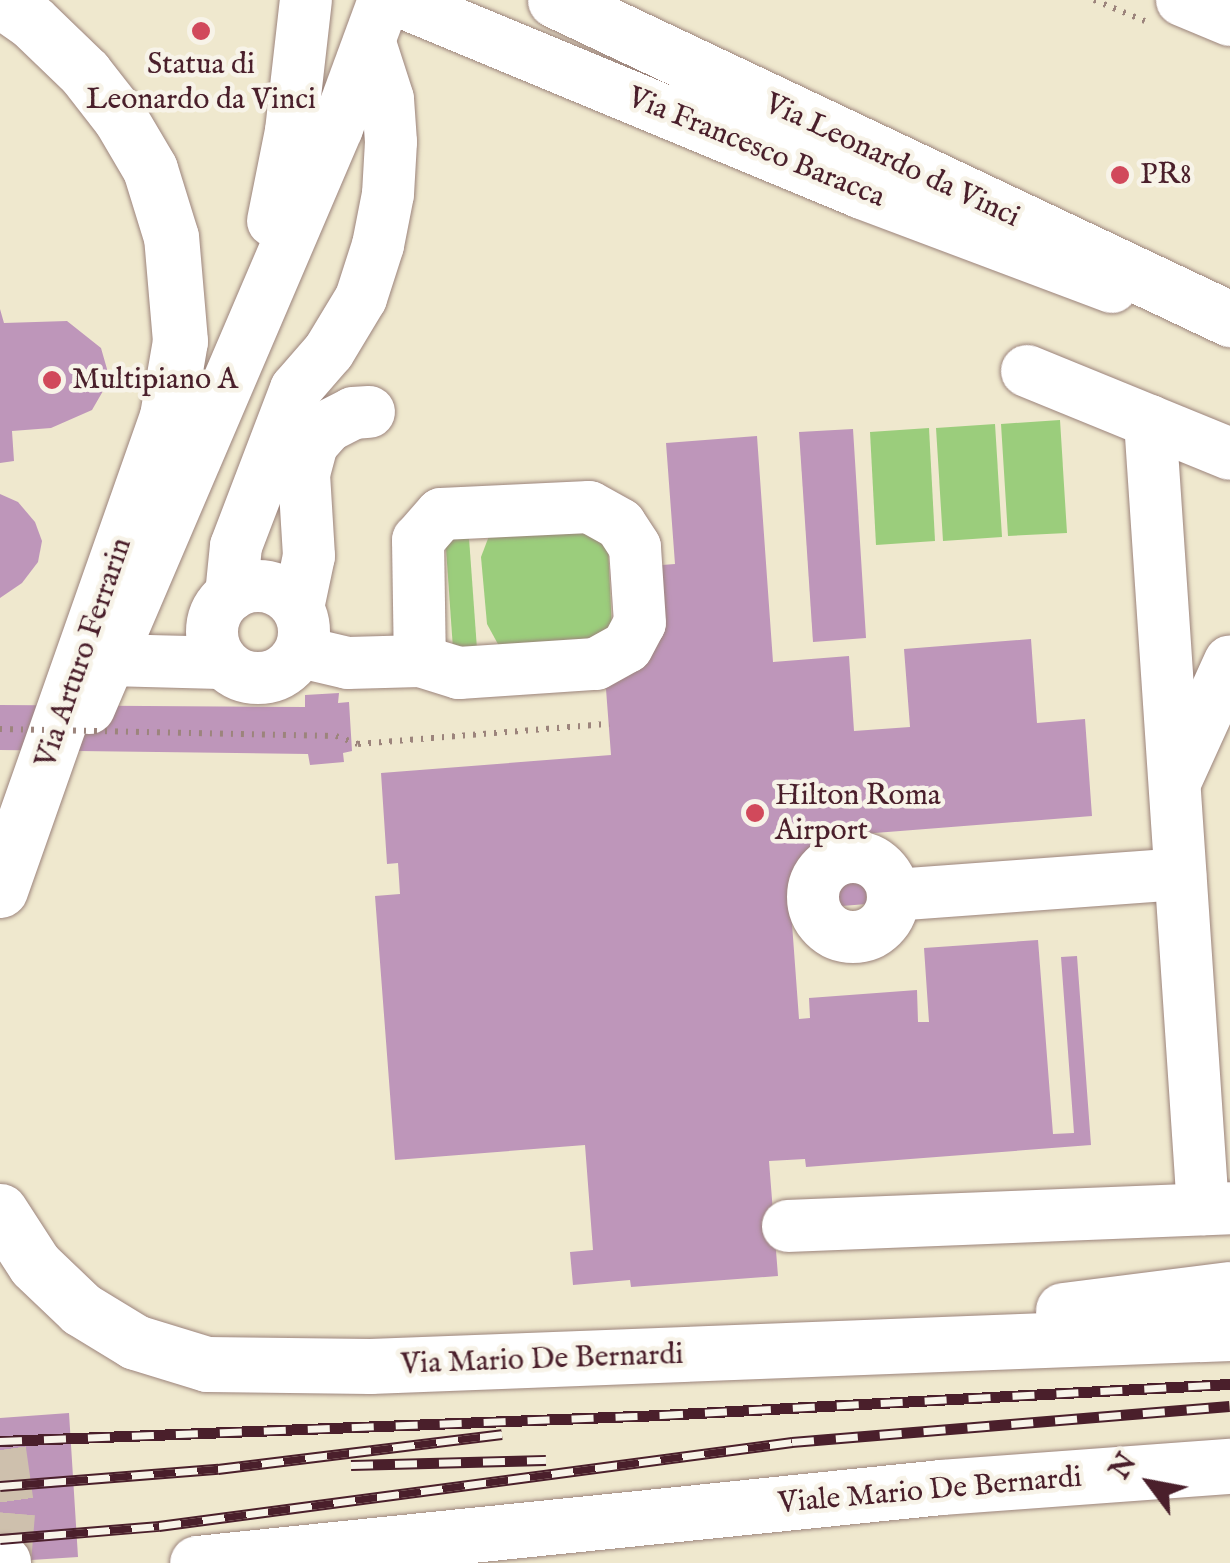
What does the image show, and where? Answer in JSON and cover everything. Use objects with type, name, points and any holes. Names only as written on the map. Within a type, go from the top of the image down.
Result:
[{"type":"main road","name":"Via Arturo Ferrarin","points":[[0,890],[66,709],[189,417],[180,362],[178,290],[166,214],[150,168],[120,118],[85,73],[32,22],[2,0]]},
{"type":"main road","name":"Via Leonardo da Vinci","points":[[555,0],[1230,318]]},
{"type":"main road","name":"Via Mario De Bernardi","points":[[0,1211],[58,1290],[108,1328],[135,1342],[207,1364],[370,1366],[713,1354]]},
{"type":"main road","points":[[713,1354],[1230,1289]]},
{"type":"main road","points":[[713,1354],[1230,1333]]},
{"type":"main road","name":"Viale Mario De Bernardi","points":[[689,1513],[941,1487],[1230,1466]]},
{"type":"main road","points":[[196,1563],[689,1513],[1230,1502]]},
{"type":"main road","points":[[348,1563],[534,1531]]},
{"type":"street","points":[[48,0],[102,67],[150,168]]},
{"type":"street","points":[[271,0],[281,68],[279,196]]},
{"type":"street","points":[[0,922],[109,660],[189,417],[279,196],[306,0]]},
{"type":"street","points":[[1182,0],[1230,20]]},
{"type":"street","points":[[189,417],[384,14]]},
{"type":"street","points":[[231,594],[236,546],[296,388],[330,352],[360,298],[378,246],[388,194],[390,142],[384,14]]},
{"type":"street","name":"Via Francesco Baracca","points":[[384,14],[1230,332]]},
{"type":"street","points":[[1027,372],[1230,454]]},
{"type":"street","points":[[368,412],[352,413],[328,426],[312,444],[304,474],[308,556],[300,630],[279,674],[264,679],[235,673],[223,663],[211,635],[220,605],[231,594],[260,586],[288,596],[300,630],[348,663],[420,661],[458,673],[596,664],[627,647],[640,623],[635,546],[620,524],[589,507],[442,514],[418,540],[420,661]]},
{"type":"street","name":"Via Arturo Ferrarin","points":[[0,818],[189,417]]},
{"type":"street","points":[[788,1226],[1216,1208],[1180,874],[1150,421]]},
{"type":"street","points":[[109,660],[223,663]]},
{"type":"street","points":[[1174,784],[1230,661]]},
{"type":"street","points":[[0,842],[66,709]]},
{"type":"street","points":[[894,895],[1180,874]]},
{"type":"path","points":[[0,730],[336,736],[358,744],[608,724]]},
{"type":"path","points":[[4,742],[12,725]]},
{"type":"green space","points":[[1060,420],[1067,533],[1008,536],[1001,424]]},
{"type":"green space","points":[[995,424],[1002,537],[943,541],[936,428]]},
{"type":"green space","points":[[929,428],[935,541],[876,545],[870,432]]},
{"type":"green space","points":[[583,519],[608,546],[612,630],[605,640],[499,646],[487,624],[481,557],[489,536]]},
{"type":"green space","points":[[445,534],[469,538],[477,649],[453,649]]},
{"type":"building","name":"Multipiano A","points":[[0,309],[4,323],[67,321],[101,348],[107,369],[103,391],[92,410],[51,428],[12,431],[14,461],[0,463]]},
{"type":"building","points":[[853,429],[866,638],[813,642],[799,432]]},
{"type":"building","points":[[757,436],[773,662],[849,656],[854,731],[910,727],[904,649],[1031,639],[1037,723],[1085,719],[1092,816],[862,834],[867,904],[791,910],[799,1019],[810,1018],[809,998],[917,990],[918,1022],[929,1022],[924,948],[1038,940],[1053,1134],[1074,1133],[1061,957],[1077,956],[1091,1145],[806,1167],[805,1159],[769,1161],[778,1276],[631,1287],[630,1280],[573,1285],[570,1252],[593,1250],[585,1145],[395,1160],[375,896],[400,894],[398,863],[387,864],[381,773],[611,755],[605,676],[618,675],[610,569],[675,564],[666,443]]},
{"type":"building","points":[[0,494],[18,502],[35,522],[42,541],[38,562],[22,583],[0,598]]},
{"type":"building","points":[[339,693],[338,703],[349,702],[352,751],[343,753],[344,762],[310,765],[308,754],[0,750],[0,705],[305,707],[305,695]]},
{"type":"building","points":[[69,1413],[78,1557],[0,1562],[0,1418]]},
{"type":"tunnel","points":[[0,1450],[9,1513],[5,1562]]},
{"type":"railway","points":[[0,1441],[661,1415],[1230,1384]]},
{"type":"railway","points":[[0,1539],[159,1526],[792,1442],[1230,1406]]},
{"type":"railway","points":[[0,1486],[218,1469],[502,1434]]},
{"type":"railway","points":[[351,1465],[546,1460]]},
{"type":"place","name":"Statua di Leonardo da Vinci","points":[[201,31]]},
{"type":"place","name":"PR8","points":[[1120,175]]},
{"type":"place","name":"Multipiano A","points":[[52,380]]},
{"type":"place","name":"Hilton Roma Airport","points":[[755,813]]}]
